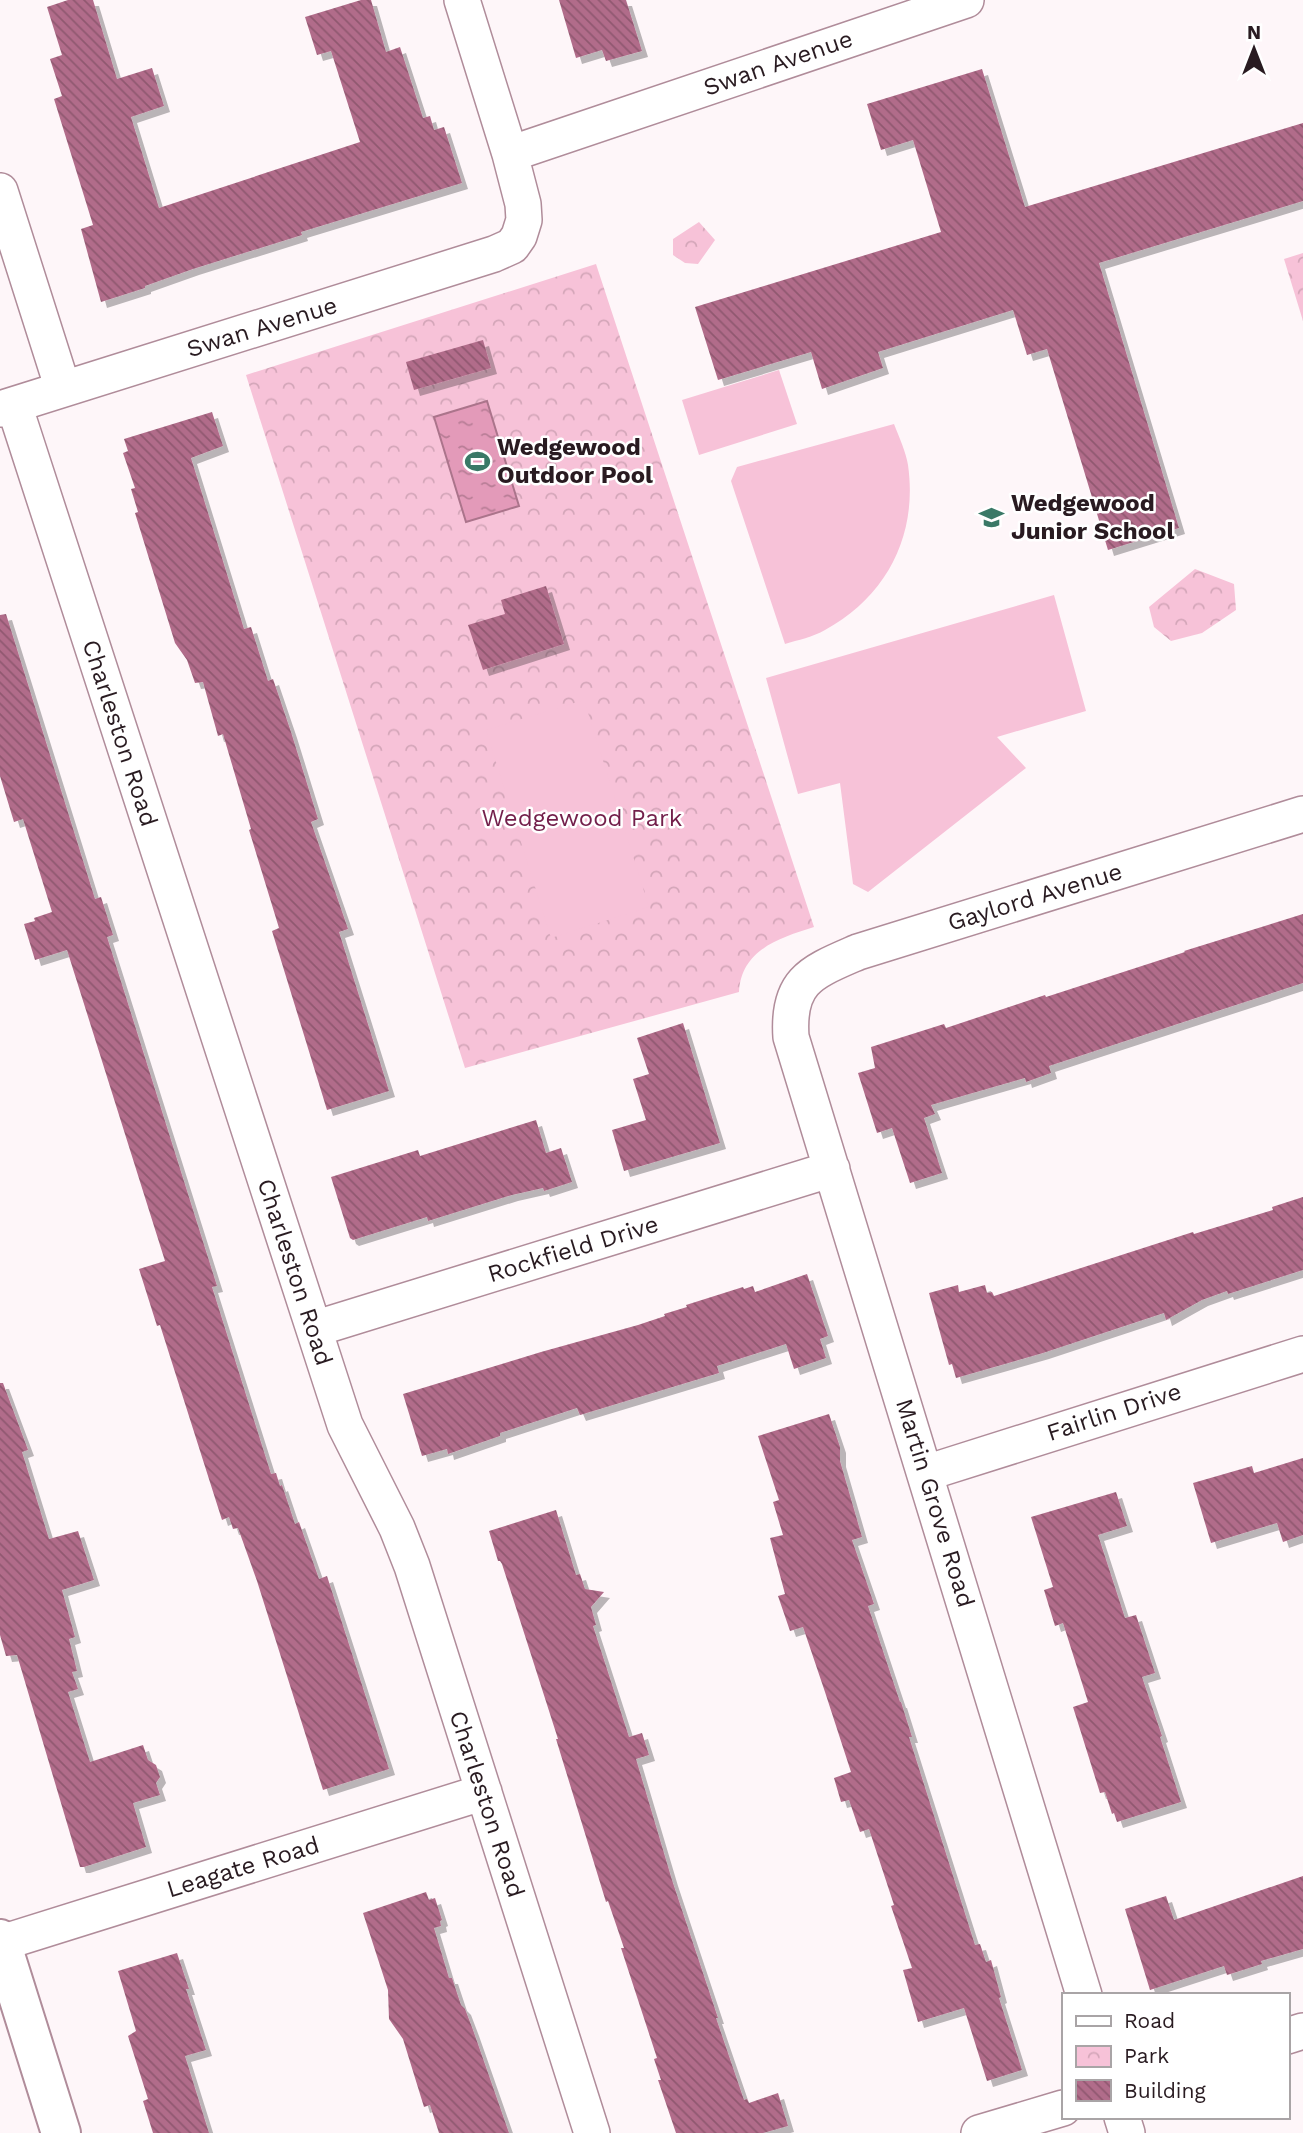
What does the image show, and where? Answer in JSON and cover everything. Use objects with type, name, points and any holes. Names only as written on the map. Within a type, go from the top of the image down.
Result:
[{"type":"street","points":[[462,0],[510,153]]},
{"type":"street","name":"Swan Avenue","points":[[7,407],[494,254],[512,246],[519,236],[524,220],[523,204],[510,153],[966,0]]},
{"type":"street","points":[[0,191],[63,389]]},
{"type":"street","name":"Charleston Road","points":[[7,407],[345,1425],[383,1498],[407,1554],[592,2133]]},
{"type":"street","name":"Gaylord Avenue","points":[[791,1011],[800,988],[811,975],[858,952],[1303,814]]},
{"type":"street","name":"Martin Grove Road","points":[[791,1011],[791,1037],[1083,1993]]},
{"type":"street","name":"Rockfield Drive","points":[[314,1329],[832,1169]]},
{"type":"street","name":"Fairlin Drive","points":[[926,1473],[1303,1353]]},
{"type":"street","name":"Leagate Road","points":[[1,1941],[484,1791]]},
{"type":"street","points":[[1,1941],[61,2133]]},
{"type":"street","points":[[979,2133],[1062,2108]]},
{"type":"green space","points":[[699,222],[715,240],[698,264],[685,263],[673,255],[673,239]]},
{"type":"green space","points":[[1303,253],[1303,321],[1284,259]]},
{"type":"green space","name":"Wedgewood Park","points":[[596,264],[814,927],[775,941],[754,956],[741,978],[739,992],[465,1068],[246,375]]},
{"type":"green space","points":[[779,370],[797,424],[699,455],[682,400]]},
{"type":"green space","points":[[894,424],[907,460],[910,491],[908,516],[894,561],[866,600],[847,616],[820,632],[785,644],[731,481],[737,467]]},
{"type":"green space","points":[[1195,569],[1234,584],[1236,610],[1202,633],[1171,641],[1154,627],[1149,607]]},
{"type":"green space","points":[[1054,595],[1086,711],[997,737],[1026,768],[868,892],[853,884],[840,783],[798,794],[766,678]]},
{"type":"green space","points":[[584,700],[649,907],[551,938],[486,730]]},
{"type":"water","name":"Wedgewood Outdoor Pool","points":[[487,401],[519,506],[466,522],[434,417]]},
{"type":"building","points":[[68,0],[93,0],[117,79],[152,68],[164,106],[131,117],[159,208],[360,142],[331,51],[317,55],[305,17],[361,0],[371,0],[386,52],[400,47],[423,118],[430,116],[434,130],[444,127],[462,183],[301,232],[302,235],[193,269],[101,302],[81,229],[93,225],[54,99],[62,96],[50,59],[62,55],[47,7]]},
{"type":"building","points":[[559,0],[626,0],[642,51],[606,61],[602,50],[576,58]]},
{"type":"building","points":[[982,69],[1025,207],[1303,123],[1303,201],[1099,263],[1179,528],[1108,550],[1047,349],[1027,355],[1013,310],[878,352],[883,368],[822,389],[811,352],[718,380],[695,307],[941,232],[913,140],[881,150],[867,104]]},
{"type":"building","points":[[483,340],[491,368],[414,390],[406,362]]},
{"type":"building","points":[[212,412],[223,446],[191,458],[244,629],[251,627],[268,681],[273,679],[291,732],[318,819],[311,822],[348,929],[339,932],[389,1091],[327,1110],[272,931],[279,928],[223,734],[218,736],[203,682],[195,683],[187,660],[175,643],[135,513],[138,512],[131,489],[135,488],[123,453],[128,451],[124,439]]},
{"type":"building","points":[[546,586],[564,644],[483,670],[468,625],[505,614],[501,600]]},
{"type":"building","points":[[6,614],[95,899],[101,897],[113,935],[107,937],[217,1286],[212,1287],[271,1474],[276,1473],[295,1524],[299,1522],[319,1579],[327,1576],[389,1769],[323,1790],[257,1581],[238,1528],[233,1529],[229,1517],[222,1520],[160,1325],[157,1326],[139,1269],[165,1261],[67,950],[35,960],[24,924],[52,912],[23,819],[14,822],[0,776],[0,615]]},
{"type":"building","points":[[1303,914],[1303,983],[1049,1066],[1051,1073],[1026,1082],[1025,1078],[931,1105],[935,1114],[924,1118],[942,1173],[910,1183],[892,1128],[877,1133],[858,1073],[875,1068],[871,1047],[944,1024],[946,1028]]},
{"type":"building","points":[[683,1023],[720,1143],[624,1171],[612,1130],[646,1120],[633,1079],[649,1074],[637,1038]]},
{"type":"building","points":[[536,1120],[546,1153],[561,1148],[572,1182],[544,1191],[543,1188],[512,1195],[428,1221],[427,1217],[353,1240],[350,1238],[331,1177],[418,1150],[420,1156]]},
{"type":"building","points":[[1303,1197],[1303,1270],[1202,1300],[1166,1320],[1164,1313],[956,1378],[952,1364],[949,1365],[929,1293],[958,1285],[959,1292],[985,1285],[987,1293],[992,1292],[994,1296],[1193,1232],[1194,1234],[1273,1210],[1272,1207]]},
{"type":"building","points":[[807,1274],[828,1336],[820,1339],[826,1358],[794,1369],[786,1344],[717,1366],[719,1373],[580,1415],[577,1408],[500,1433],[500,1436],[448,1454],[447,1449],[422,1456],[403,1394],[638,1325],[687,1307],[686,1305],[743,1287],[753,1286],[755,1292]]},
{"type":"building","points":[[0,1383],[3,1383],[28,1450],[22,1452],[49,1539],[78,1531],[94,1580],[62,1590],[75,1637],[69,1639],[77,1671],[72,1672],[78,1689],[68,1692],[90,1762],[143,1745],[148,1760],[156,1765],[160,1777],[156,1783],[160,1795],[133,1803],[146,1847],[84,1867],[80,1867],[17,1655],[6,1656],[0,1635]]},
{"type":"building","points":[[829,1414],[862,1537],[852,1540],[874,1604],[868,1606],[901,1702],[912,1737],[909,1737],[975,1945],[980,1944],[986,1962],[991,1960],[1001,1997],[999,1998],[1022,2070],[987,2081],[964,2008],[918,2022],[903,1970],[912,1968],[869,1829],[860,1832],[849,1800],[841,1802],[834,1778],[851,1772],[825,1692],[803,1627],[790,1631],[778,1596],[785,1594],[770,1538],[783,1535],[773,1502],[779,1500],[758,1436]]},
{"type":"building","points":[[1303,1458],[1303,1535],[1283,1542],[1277,1523],[1211,1543],[1193,1483],[1252,1466],[1254,1473]]},
{"type":"building","points":[[1116,1492],[1127,1526],[1098,1535],[1125,1618],[1136,1615],[1155,1673],[1142,1677],[1181,1802],[1117,1822],[1105,1792],[1100,1793],[1073,1707],[1088,1702],[1063,1623],[1055,1626],[1044,1590],[1053,1587],[1031,1517]]},
{"type":"building","points":[[556,1510],[576,1575],[580,1574],[585,1589],[604,1592],[591,1607],[596,1625],[593,1626],[629,1737],[642,1733],[649,1755],[636,1759],[672,1880],[744,2100],[747,2099],[749,2103],[778,2093],[788,2126],[763,2133],[676,2133],[658,2080],[661,2080],[654,2059],[657,2058],[621,1948],[624,1948],[608,1901],[606,1902],[558,1739],[489,1531]]},
{"type":"building","points":[[1303,1876],[1303,1949],[1261,1961],[1262,1964],[1227,1975],[1224,1966],[1150,1990],[1125,1909],[1166,1896],[1174,1920]]},
{"type":"building","points":[[426,1892],[429,1900],[435,1898],[442,1920],[441,1926],[434,1928],[449,1978],[452,1978],[461,2005],[465,2009],[509,2133],[439,2133],[430,2105],[424,2107],[403,2039],[389,2019],[388,1990],[363,1913]]},
{"type":"building","points":[[177,1953],[206,2050],[185,2056],[209,2133],[153,2133],[143,2101],[148,2099],[128,2036],[136,2031],[118,1971]]},
{"type":"place","name":"Wedgewood Outdoor Pool","points":[[477,461]]},
{"type":"place","name":"Wedgewood Junior School","points":[[991,517]]}]
